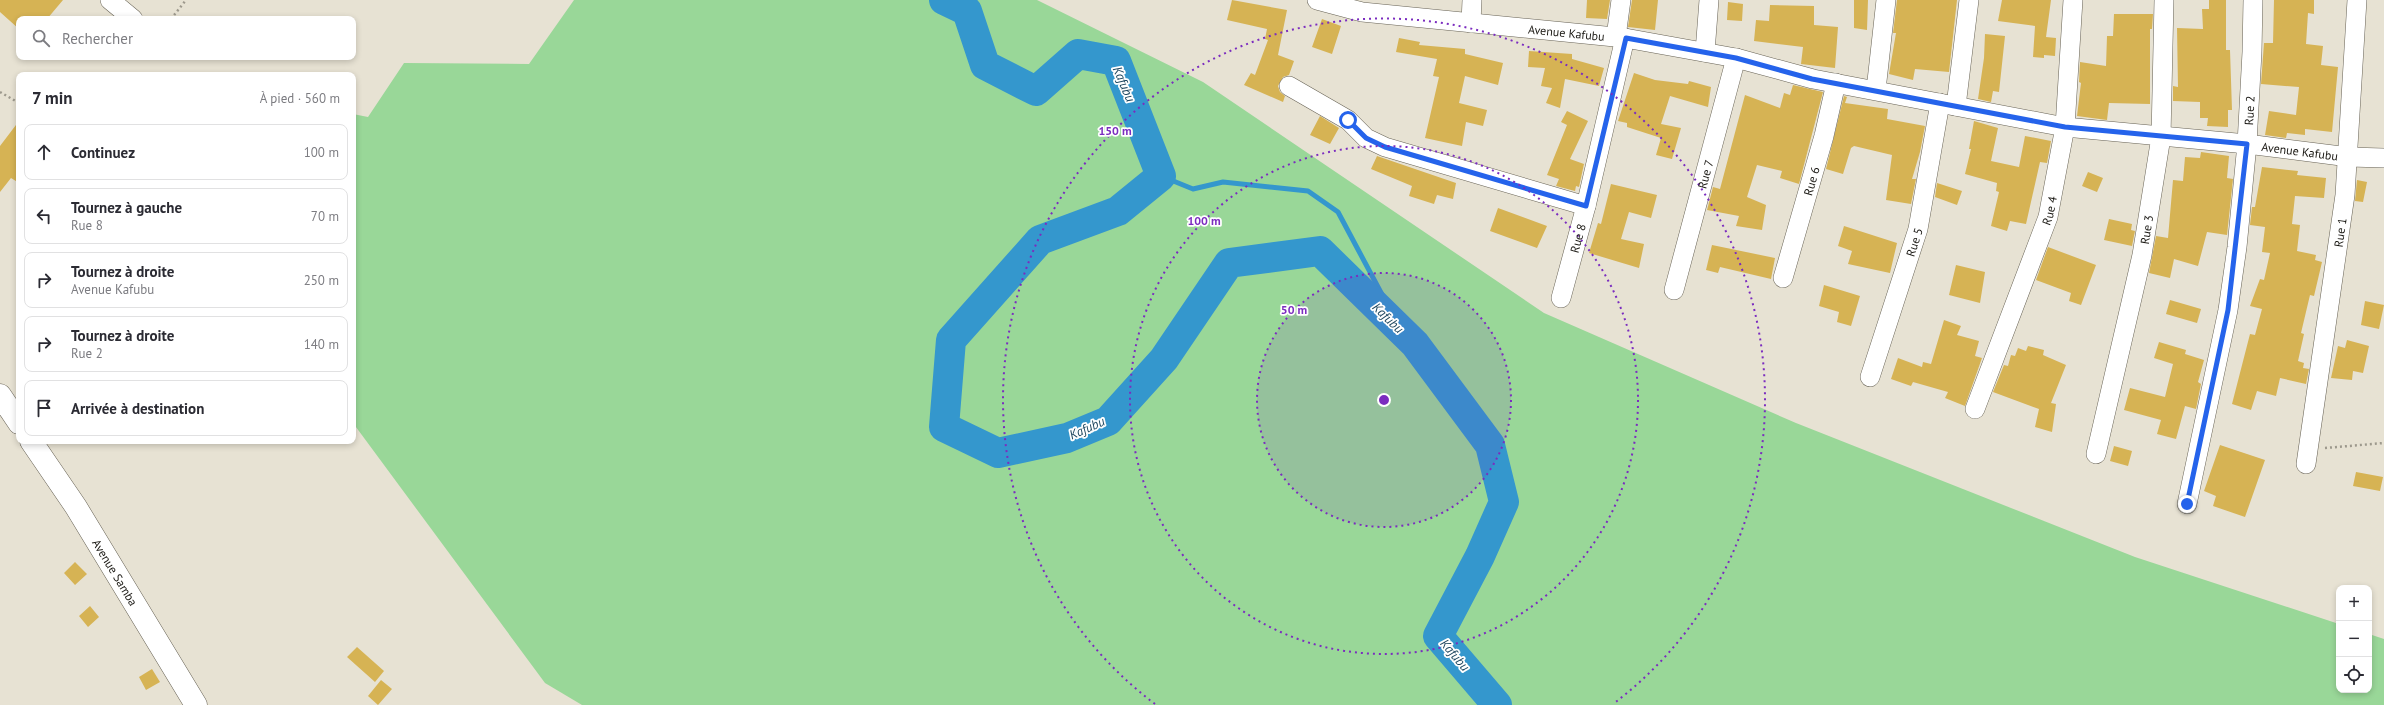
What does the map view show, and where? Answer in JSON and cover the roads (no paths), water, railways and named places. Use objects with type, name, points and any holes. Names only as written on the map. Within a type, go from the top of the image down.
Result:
[{"type":"street","points":[[110,0],[129,16]]},
{"type":"street","name":"Avenue Kafubu","points":[[1317,0],[1339,4],[1362,12],[1621,37],[1736,58],[1836,83],[2065,127],[2247,144],[2349,157],[2384,158]]},
{"type":"street","points":[[1471,23],[1472,0]]},
{"type":"street","name":"Rue 8","points":[[1561,298],[1586,206],[1621,37],[1620,0]]},
{"type":"street","points":[[1705,52],[1709,0]]},
{"type":"street","points":[[1876,90],[1886,0]]},
{"type":"street","name":"Rue 5","points":[[1870,376],[1918,229],[1948,105],[1968,0]]},
{"type":"street","name":"Rue 4","points":[[1974,409],[2048,217],[2065,127],[2073,0]]},
{"type":"street","name":"Rue 3","points":[[2096,454],[2142,255],[2160,137],[2164,0]]},
{"type":"street","name":"Rue 2","points":[[2187,504],[2228,310],[2247,144],[2253,0]]},
{"type":"street","name":"Rue 1","points":[[2307,457],[2345,195],[2349,157],[2356,0]]},
{"type":"street","name":"Rue 7","points":[[1674,290],[1736,58]]},
{"type":"street","name":"Rue 6","points":[[1783,278],[1824,136],[1836,83]]},
{"type":"street","points":[[1289,86],[1348,120],[1366,138],[1385,147],[1586,206]]},
{"type":"street","points":[[0,395],[16,419]]},
{"type":"street","name":"Avenue Samba","points":[[33,444],[76,507],[196,705]]},
{"type":"waterway","name":"Kafubu","points":[[944,0],[967,11],[985,65],[1036,91],[1078,54],[1116,61],[1161,176],[1118,211],[1040,240],[951,340],[944,427],[998,453],[1067,438],[1108,421],[1164,359],[1229,263],[1320,251],[1415,344],[1490,445],[1504,502],[1480,556],[1438,636],[1497,705]]},
{"type":"waterway","points":[[1161,176],[1193,189],[1223,182],[1308,191],[1338,212],[1402,332]]}]
